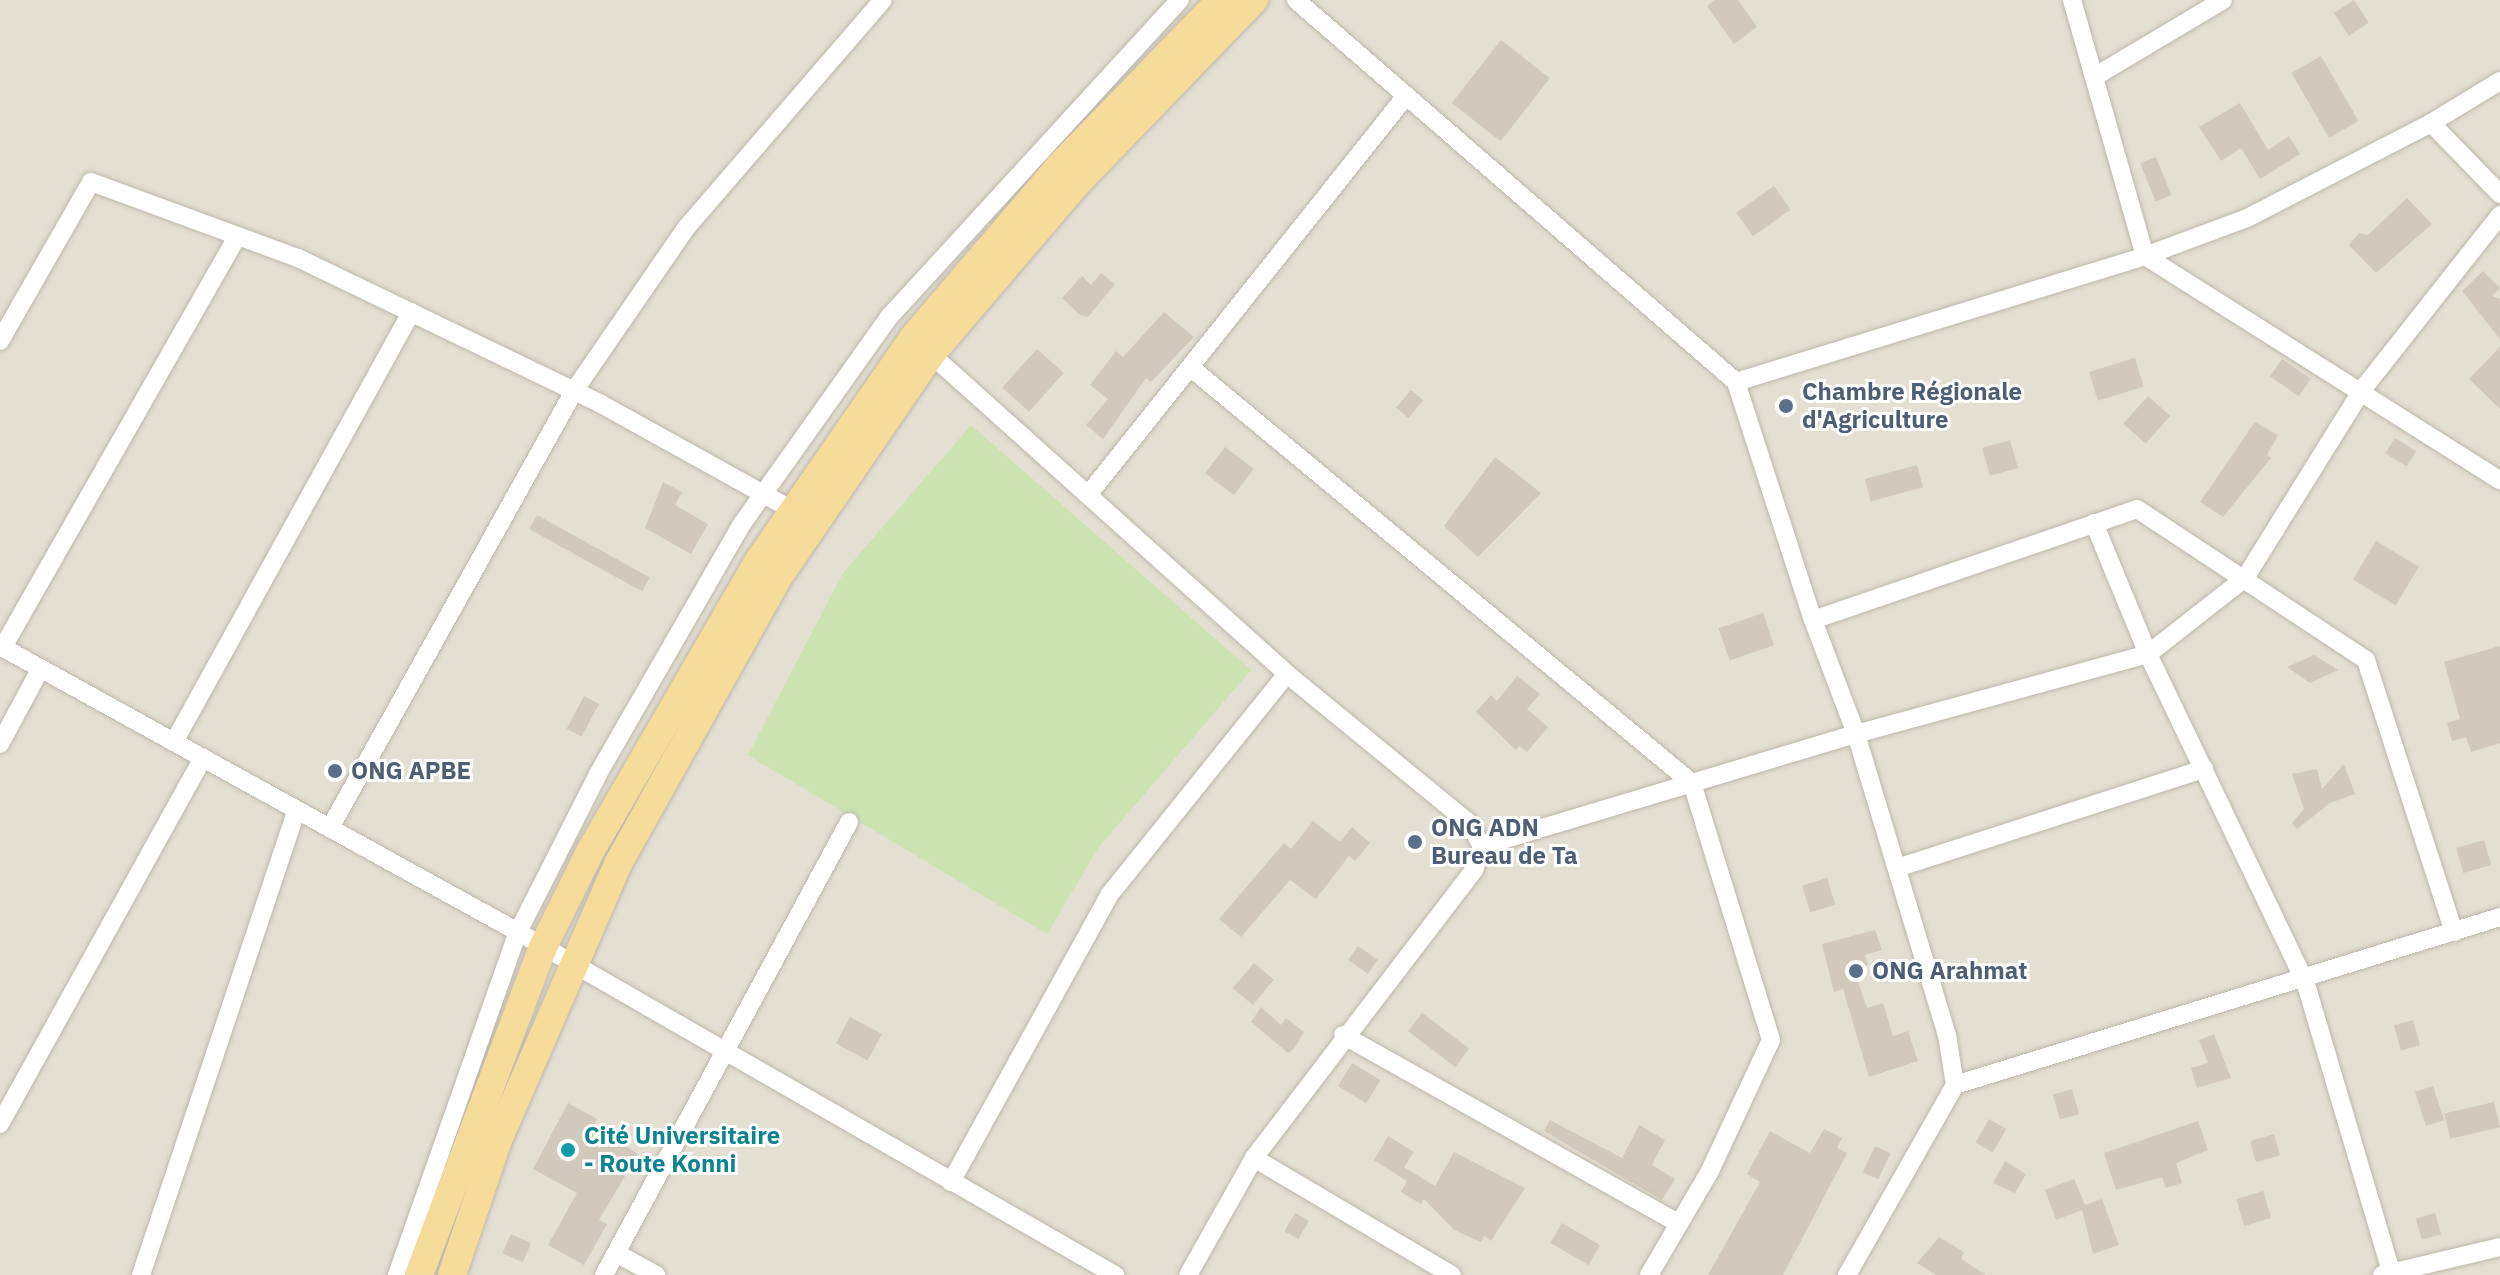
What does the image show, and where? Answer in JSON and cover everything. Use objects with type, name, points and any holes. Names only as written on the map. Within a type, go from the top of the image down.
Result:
[{"type":"main road","points":[[419,1275],[542,949],[591,850],[803,516],[922,346],[1059,167],[1221,0]]},
{"type":"main road","points":[[922,346],[1254,0]]},
{"type":"main road","points":[[452,1275],[498,1140],[619,862],[716,655]]},
{"type":"street","points":[[330,828],[574,391],[686,228],[883,0]]},
{"type":"street","points":[[397,1275],[518,932],[598,774],[763,493],[890,316],[1180,0]]},
{"type":"street","points":[[1296,0],[1736,382],[1813,620],[1856,734],[1947,1035],[1955,1085],[1847,1275]]},
{"type":"street","points":[[2072,0],[2145,256],[2362,390],[2500,480]]},
{"type":"street","points":[[2094,77],[2223,0]]},
{"type":"street","points":[[1736,382],[2145,256],[2247,218],[2431,123],[2500,81]]},
{"type":"street","points":[[1088,495],[1406,96]]},
{"type":"street","points":[[2431,123],[2500,194]]},
{"type":"street","points":[[0,341],[91,182],[298,258],[574,391],[803,516]]},
{"type":"street","points":[[1482,846],[1856,734],[2148,654],[2245,578],[2362,390],[2500,215]]},
{"type":"street","points":[[237,236],[1,646],[518,932],[726,1056],[1115,1275]]},
{"type":"street","points":[[174,742],[411,312]]},
{"type":"street","points":[[922,346],[1287,674],[1469,823],[1482,846],[1474,870],[1343,1035],[1254,1158],[1188,1275]]},
{"type":"street","points":[[1190,367],[1692,783],[1771,1040],[1710,1171],[1649,1275]]},
{"type":"street","points":[[1813,620],[2137,509],[2366,660],[2454,932]]},
{"type":"street","points":[[2094,523],[2148,654],[2305,981],[2388,1274],[2500,1247]]},
{"type":"street","points":[[0,744],[41,668]]},
{"type":"street","points":[[951,1182],[1110,894],[1287,674]]},
{"type":"street","points":[[0,1124],[203,758]]},
{"type":"street","points":[[1897,868],[2204,769]]},
{"type":"street","points":[[141,1275],[297,810]]},
{"type":"street","points":[[604,1275],[726,1056],[849,822]]},
{"type":"street","points":[[1955,1085],[2305,981],[2500,917]]},
{"type":"street","points":[[1343,1035],[1678,1223]]},
{"type":"street","points":[[1254,1158],[1452,1275]]},
{"type":"street","points":[[616,1253],[656,1275]]},
{"type":"shaded area","points":[[0,0],[2500,0],[2500,1275],[0,1275]]},
{"type":"green space","points":[[971,425],[1251,670],[1099,847],[1047,934],[748,755],[843,573]]},
{"type":"building","points":[[1715,0],[1738,0],[1757,27],[1734,44],[1707,6]]},
{"type":"building","points":[[2354,0],[2369,23],[2349,36],[2334,13]]},
{"type":"building","points":[[1501,40],[1550,78],[1501,141],[1452,103]]},
{"type":"building","points":[[2321,56],[2358,121],[2329,138],[2292,73]]},
{"type":"building","points":[[2240,103],[2268,150],[2289,136],[2300,154],[2260,179],[2241,148],[2221,161],[2199,127]]},
{"type":"building","points":[[2156,157],[2171,195],[2156,201],[2140,163]]},
{"type":"building","points":[[1774,186],[1791,210],[1753,236],[1736,212]]},
{"type":"building","points":[[2407,198],[2432,224],[2376,273],[2349,245],[2359,233],[2368,235]]},
{"type":"building","points":[[2483,271],[2500,288],[2492,296],[2500,299],[2500,339],[2462,291]]},
{"type":"building","points":[[1101,273],[1115,284],[1088,317],[1080,315],[1062,298],[1082,276],[1091,285]]},
{"type":"building","points":[[1164,312],[1194,337],[1151,382],[1146,378],[1103,439],[1086,425],[1108,399],[1090,385],[1116,351],[1123,357]]},
{"type":"building","points":[[2500,347],[2500,409],[2469,379]]},
{"type":"building","points":[[1037,349],[1064,373],[1029,412],[1002,388]]},
{"type":"building","points":[[2135,358],[2144,387],[2098,401],[2089,372]]},
{"type":"building","points":[[2282,359],[2311,379],[2299,396],[2270,376]]},
{"type":"building","points":[[1411,390],[1423,400],[1408,418],[1396,408]]},
{"type":"building","points":[[2148,396],[2170,416],[2146,444],[2123,423]]},
{"type":"building","points":[[2255,422],[2278,435],[2267,455],[2271,458],[2223,517],[2200,502]]},
{"type":"building","points":[[2395,438],[2416,451],[2407,467],[2385,453]]},
{"type":"building","points":[[2010,440],[2018,468],[1990,476],[1982,448]]},
{"type":"building","points":[[1225,447],[1254,469],[1234,495],[1205,473]]},
{"type":"building","points":[[1495,457],[1541,493],[1478,557],[1444,526]]},
{"type":"building","points":[[1917,465],[1923,487],[1871,501],[1865,479]]},
{"type":"building","points":[[663,482],[682,492],[675,505],[708,524],[691,554],[645,528]]},
{"type":"building","points":[[537,515],[650,578],[642,592],[529,529]]},
{"type":"building","points":[[2376,541],[2419,567],[2396,605],[2353,580]]},
{"type":"building","points":[[1763,613],[1774,645],[1730,660],[1719,628]]},
{"type":"building","points":[[2500,646],[2500,743],[2471,752],[2466,737],[2452,741],[2447,723],[2460,719],[2444,662]]},
{"type":"building","points":[[2314,655],[2338,670],[2310,683],[2287,667]]},
{"type":"building","points":[[1517,676],[1540,694],[1527,709],[1548,727],[1527,752],[1519,746],[1516,750],[1476,712],[1491,695],[1497,701]]},
{"type":"building","points":[[584,696],[599,704],[582,737],[567,729]]},
{"type":"building","points":[[2344,764],[2355,794],[2330,803],[2297,829],[2292,823],[2304,809],[2292,774],[2317,769],[2322,789]]},
{"type":"building","points":[[1313,821],[1340,842],[1352,827],[1370,843],[1355,861],[1349,856],[1316,899],[1290,880],[1241,937],[1219,919],[1284,843],[1291,849]]},
{"type":"building","points":[[2484,840],[2491,865],[2463,873],[2456,848]]},
{"type":"building","points":[[1827,878],[1835,905],[1810,912],[1802,886]]},
{"type":"building","points":[[1875,930],[1882,950],[1865,955],[1868,965],[1854,970],[1867,1008],[1883,1003],[1893,1036],[1908,1031],[1918,1061],[1869,1077],[1843,989],[1834,992],[1822,944]]},
{"type":"building","points":[[1358,946],[1378,960],[1368,974],[1348,960]]},
{"type":"building","points":[[1254,963],[1274,980],[1253,1005],[1233,988]]},
{"type":"building","points":[[1261,1007],[1281,1025],[1286,1018],[1304,1032],[1294,1049],[1288,1053],[1251,1022]]},
{"type":"building","points":[[1422,1013],[1469,1049],[1455,1067],[1408,1031]]},
{"type":"building","points":[[850,1017],[882,1034],[868,1060],[836,1043]]},
{"type":"building","points":[[2413,1020],[2420,1045],[2401,1051],[2394,1026]]},
{"type":"building","points":[[2214,1034],[2231,1078],[2197,1088],[2191,1068],[2208,1063],[2199,1040]]},
{"type":"building","points":[[1352,1063],[1380,1080],[1366,1103],[1338,1086]]},
{"type":"building","points":[[2433,1086],[2444,1120],[2426,1126],[2415,1092]]},
{"type":"building","points":[[2072,1089],[2079,1114],[2060,1120],[2053,1095]]},
{"type":"building","points":[[2494,1102],[2500,1127],[2450,1139],[2444,1113]]},
{"type":"building","points":[[568,1103],[597,1119],[593,1126],[638,1154],[599,1220],[607,1224],[584,1265],[548,1245],[577,1193],[533,1169]]},
{"type":"building","points":[[1989,1119],[2006,1129],[1993,1152],[1976,1142]]},
{"type":"building","points":[[1550,1120],[1622,1158],[1639,1125],[1665,1140],[1652,1165],[1675,1179],[1662,1200],[1544,1131]]},
{"type":"building","points":[[2198,1121],[2208,1150],[2176,1163],[2182,1183],[2166,1188],[2162,1177],[2116,1190],[2104,1153]]},
{"type":"building","points":[[1824,1129],[1842,1138],[1837,1148],[1847,1153],[1783,1275],[1708,1275],[1760,1182],[1747,1174],[1770,1131],[1810,1153]]},
{"type":"building","points":[[2274,1134],[2280,1155],[2256,1162],[2250,1141]]},
{"type":"building","points":[[1388,1136],[1414,1152],[1404,1167],[1435,1186],[1454,1152],[1525,1188],[1491,1241],[1484,1236],[1481,1242],[1454,1230],[1424,1199],[1421,1204],[1401,1192],[1407,1181],[1374,1160]]},
{"type":"building","points":[[1875,1146],[1890,1153],[1878,1179],[1863,1172]]},
{"type":"building","points":[[2005,1161],[2026,1174],[2015,1193],[1993,1183]]},
{"type":"building","points":[[2074,1179],[2085,1205],[2102,1199],[2119,1245],[2093,1254],[2082,1210],[2056,1220],[2045,1190]]},
{"type":"building","points":[[2263,1191],[2271,1218],[2244,1226],[2236,1199]]},
{"type":"building","points":[[1295,1213],[1309,1221],[1298,1239],[1284,1231]]},
{"type":"building","points":[[2435,1213],[2441,1234],[2422,1240],[2416,1219]]},
{"type":"building","points":[[1562,1223],[1600,1245],[1589,1265],[1550,1243]]},
{"type":"building","points":[[511,1234],[531,1243],[523,1262],[502,1253]]},
{"type":"building","points":[[1939,1237],[1964,1252],[1961,1259],[1986,1275],[1936,1275],[1917,1263]]},
{"type":"place","name":"Chambre Régionale d'Agriculture","points":[[1786,406]]},
{"type":"place","name":"ONG APBE","points":[[335,771]]},
{"type":"place","name":"ONG ADN Bureau de Ta","points":[[1415,842]]},
{"type":"place","name":"ONG Arahmat","points":[[1856,971]]},
{"type":"place","name":"Cité Universitaire - Route Konni","points":[[568,1150]]}]
